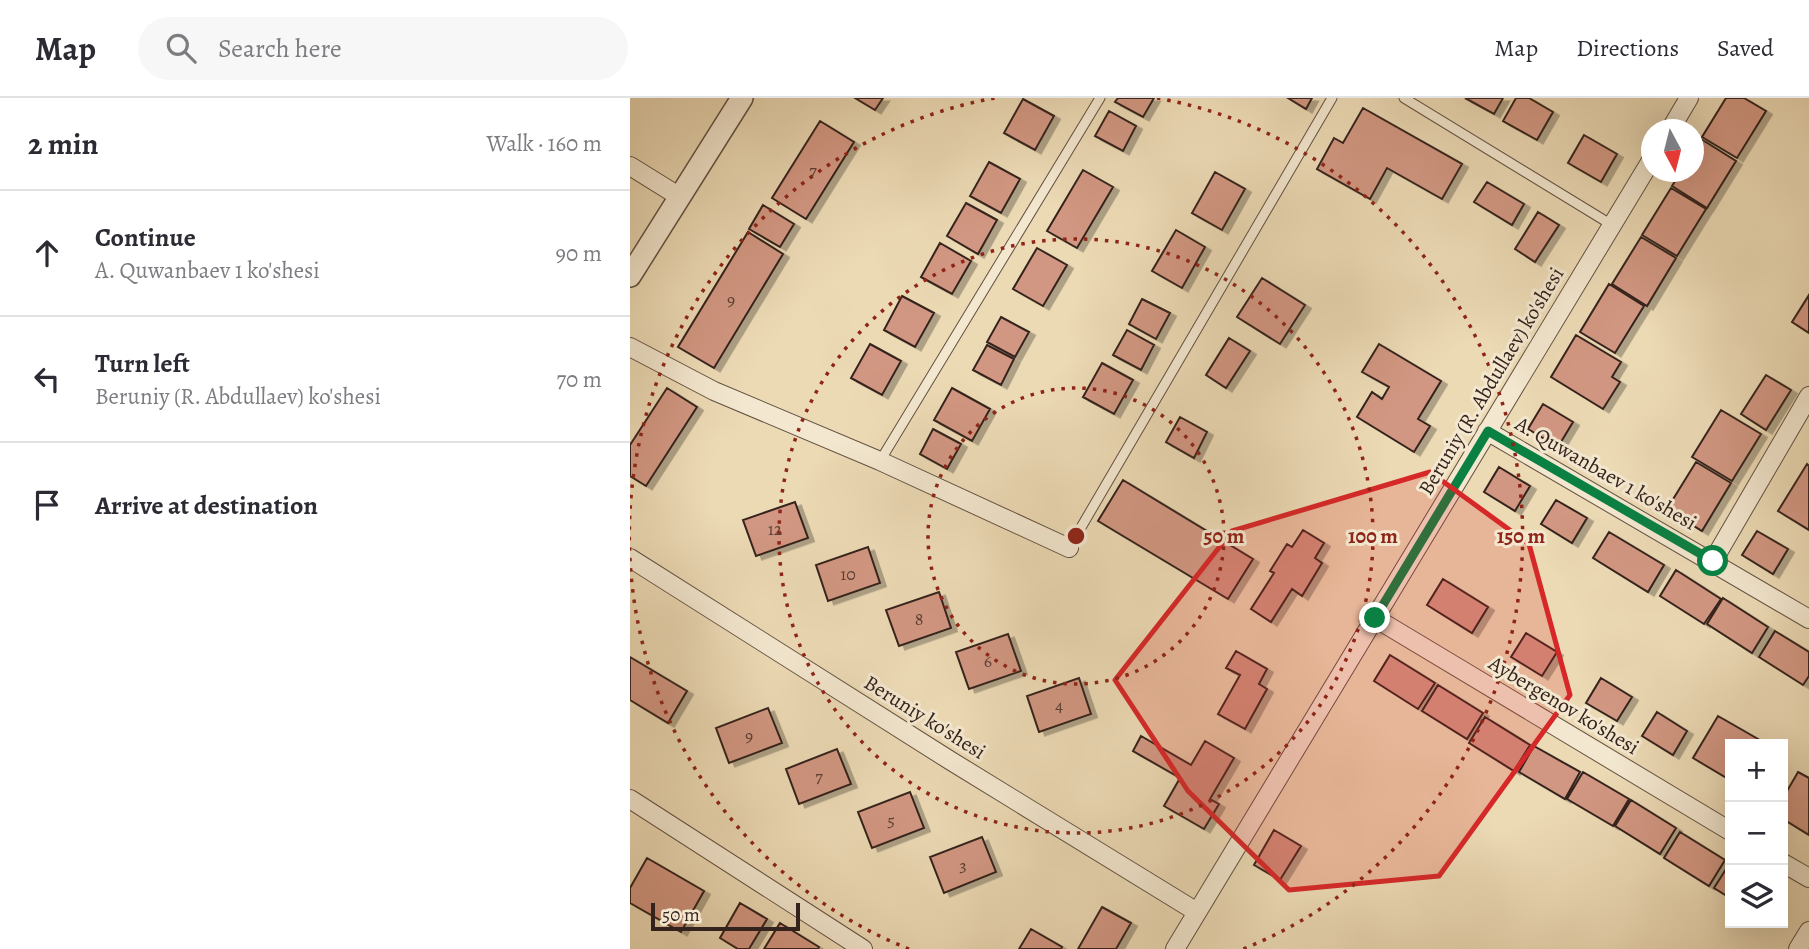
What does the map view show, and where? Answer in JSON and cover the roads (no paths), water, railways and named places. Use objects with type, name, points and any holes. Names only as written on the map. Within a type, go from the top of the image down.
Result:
[{"type":"street","points":[[630,276],[742,98]]},
{"type":"street","points":[[1677,119],[1689,98]]},
{"type":"street","points":[[630,166],[680,197]]},
{"type":"street","name":"Beruniy (R. Abdullaev) ko'shesi","points":[[1175,949],[1641,176]]},
{"type":"street","points":[[630,347],[714,391],[880,461],[1069,548]]},
{"type":"street","points":[[1713,561],[1809,396]]},
{"type":"street","name":"A. Quwanbaev 1 ko'shesi","points":[[1488,431],[1809,619]]},
{"type":"street","name":"Beruniy ko'shesi","points":[[630,558],[1197,912]]},
{"type":"street","name":"Aybergenov ko'shesi","points":[[1375,618],[1725,828]]},
{"type":"street","points":[[630,799],[863,949]]},
{"type":"street","points":[[1786,865],[1809,878]]},
{"type":"street","points":[[1798,949],[1809,931]]},
{"type":"lane","points":[[880,461],[1100,98]]},
{"type":"lane","points":[[1069,548],[1332,98]]},
{"type":"lane","points":[[1404,98],[1612,225]]}]
